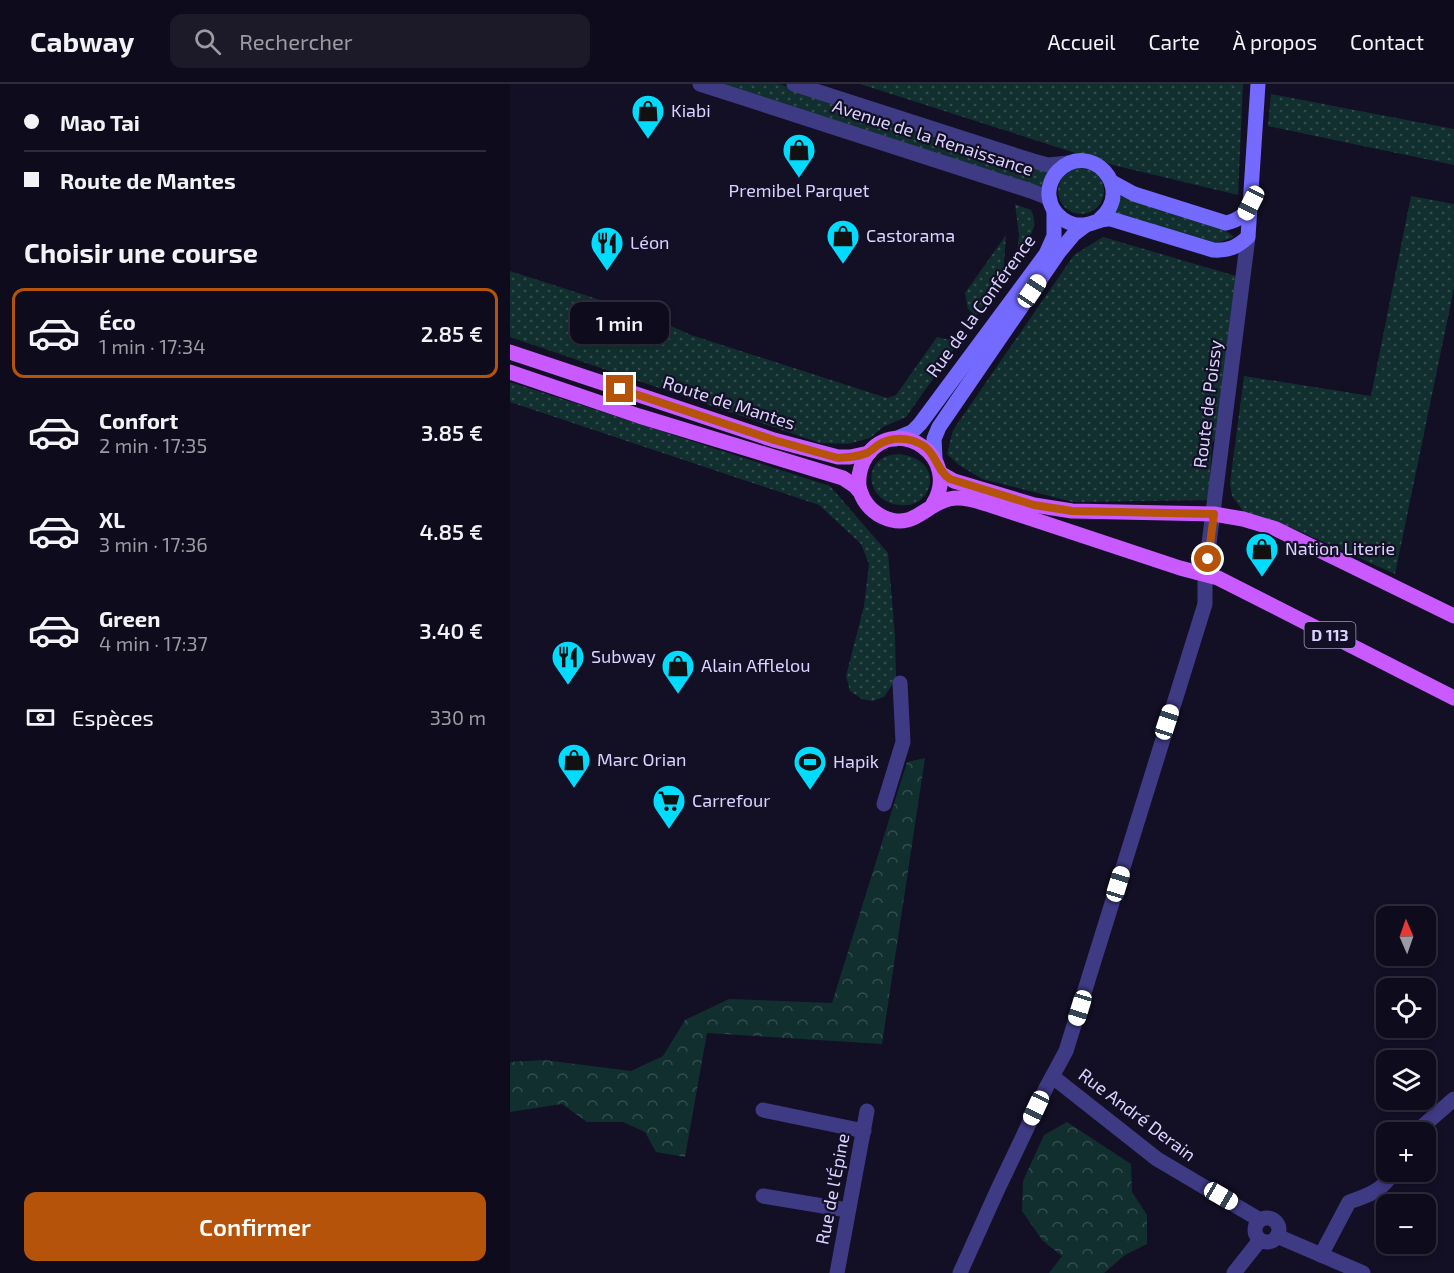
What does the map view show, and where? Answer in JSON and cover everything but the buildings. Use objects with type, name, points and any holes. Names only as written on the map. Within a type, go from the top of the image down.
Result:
[{"type":"main road","name":"Route de Mantes","points":[[510,352],[774,440],[838,458],[869,453]]},
{"type":"main road","name":"Route de Mantes","points":[[510,372],[639,416],[843,478],[861,493]]},
{"type":"main road","points":[[895,439],[917,442],[928,450],[940,473],[940,491],[933,504],[925,513],[914,518],[894,520],[882,517],[872,510],[861,493],[860,470],[869,453],[880,444],[895,439]]},
{"type":"main road","points":[[940,473],[954,481],[1034,505],[1072,511],[1214,514],[1243,519],[1276,530],[1454,616]]},
{"type":"main road","name":"D 113","points":[[933,504],[954,498],[971,500],[1218,578],[1454,699]]},
{"type":"street","name":"Avenue de la Renaissance","points":[[700,84],[1031,191],[1044,196],[1052,206]]},
{"type":"street","name":"Avenue de la Renaissance","points":[[794,84],[1034,161],[1048,165],[1069,163]]},
{"type":"street","name":"Route de Poissy","points":[[960,1273],[1046,1088],[1066,1052],[1205,604],[1205,575],[1248,237],[1258,84]]},
{"type":"street","points":[[1093,222],[1108,212],[1114,192],[1112,182],[1107,173],[1095,164],[1084,161],[1069,163],[1053,177],[1050,186],[1052,206],[1061,219],[1071,224],[1093,222],[1111,219],[1213,250],[1231,249],[1248,237]]},
{"type":"street","points":[[1112,182],[1134,194],[1226,223],[1235,221],[1245,214],[1251,203]]},
{"type":"street","name":"Rue de la Conférence","points":[[895,439],[912,432],[920,424],[1046,254],[1054,236],[1052,206]]},
{"type":"street","name":"Rue de la Conférence","points":[[934,458],[934,439],[939,427],[1059,252],[1074,234],[1093,222]]},
{"type":"street","points":[[884,804],[903,742],[900,683]]},
{"type":"street","name":"Rue André Derain","points":[[1053,1077],[1157,1159],[1260,1220]]},
{"type":"street","points":[[1428,1122],[1454,1099]]},
{"type":"street","points":[[764,1110],[864,1131]]},
{"type":"street","name":"Rue de l’Épine","points":[[837,1273],[867,1111]]},
{"type":"street","points":[[1321,1255],[1349,1202],[1372,1194],[1386,1182]]},
{"type":"street","points":[[763,1196],[847,1210]]},
{"type":"street","points":[[1268,1218],[1275,1221],[1279,1228],[1277,1236],[1271,1241],[1260,1240],[1255,1230],[1260,1220],[1268,1218]]},
{"type":"street","points":[[1277,1236],[1363,1273]]},
{"type":"street","points":[[1234,1273],[1260,1240]]},
{"type":"green space","points":[[720,84],[779,84],[1054,172],[1048,189]]},
{"type":"green space","points":[[860,84],[1243,84],[1238,195],[1113,165]]},
{"type":"green space","points":[[1271,94],[1454,129],[1454,165],[1268,126]]},
{"type":"green space","points":[[1081,168],[1097,175],[1104,191],[1097,207],[1081,214],[1065,207],[1058,191],[1065,175]]},
{"type":"green space","points":[[1121,195],[1222,228],[1234,237],[1214,244],[1114,214]]},
{"type":"green space","points":[[1411,196],[1454,204],[1454,288],[1395,574],[1290,527],[1244,512],[1232,496],[1230,483],[1244,376],[1371,396]]},
{"type":"green space","points":[[1015,204],[1031,210],[1034,222],[1032,232],[1017,252],[1019,235]]},
{"type":"green space","points":[[1006,235],[1003,277],[976,316],[968,309],[965,293]]},
{"type":"green space","points":[[1103,237],[1236,276],[1220,430],[1212,443],[1210,475],[1215,481],[1211,500],[1073,502],[982,479],[959,465],[947,454],[953,430],[1074,255]]},
{"type":"green space","points":[[510,271],[647,315],[691,335],[887,398],[896,395],[937,337],[959,342],[906,417],[883,427],[870,438],[848,444],[820,443],[510,337]]},
{"type":"green space","points":[[510,382],[830,486],[888,553],[896,679],[884,697],[872,701],[862,699],[850,691],[846,676],[864,606],[869,564],[861,544],[819,505],[510,402]]},
{"type":"green space","points":[[900,454],[920,461],[930,478],[928,490],[924,496],[908,505],[894,504],[883,499],[875,491],[872,481],[872,471],[877,463],[886,456]]},
{"type":"green space","points":[[925,758],[882,1044],[707,1033],[685,1157],[656,1152],[645,1132],[623,1122],[587,1122],[562,1104],[510,1112],[510,1062],[544,1060],[631,1071],[663,1056],[685,1020],[729,999],[832,1003],[907,762]]},
{"type":"green space","points":[[1067,1122],[1131,1164],[1132,1192],[1147,1215],[1147,1244],[1125,1255],[1104,1273],[1049,1273],[1062,1256],[1043,1241],[1022,1211],[1023,1181],[1044,1135]]},
{"type":"place","name":"Kiabi","points":[[648,140]]},
{"type":"place","name":"Premibel Parquet","points":[[799,179]]},
{"type":"place","name":"Castorama","points":[[843,265]]},
{"type":"place","name":"Léon","points":[[607,272]]},
{"type":"place","name":"Nation Literie","points":[[1262,578]]},
{"type":"place","name":"Subway","points":[[568,686]]},
{"type":"place","name":"Alain Afflelou","points":[[678,695]]},
{"type":"place","name":"Marc Orian","points":[[574,789]]},
{"type":"place","name":"Hapik","points":[[810,791]]},
{"type":"place","name":"Carrefour","points":[[669,830]]},
{"type":"route","points":[[620,389],[774,440],[838,458],[869,453],[876,446],[889,440],[912,441],[933,455],[940,473],[950,479],[1034,505],[1072,511],[1214,514],[1208,559]]}]
